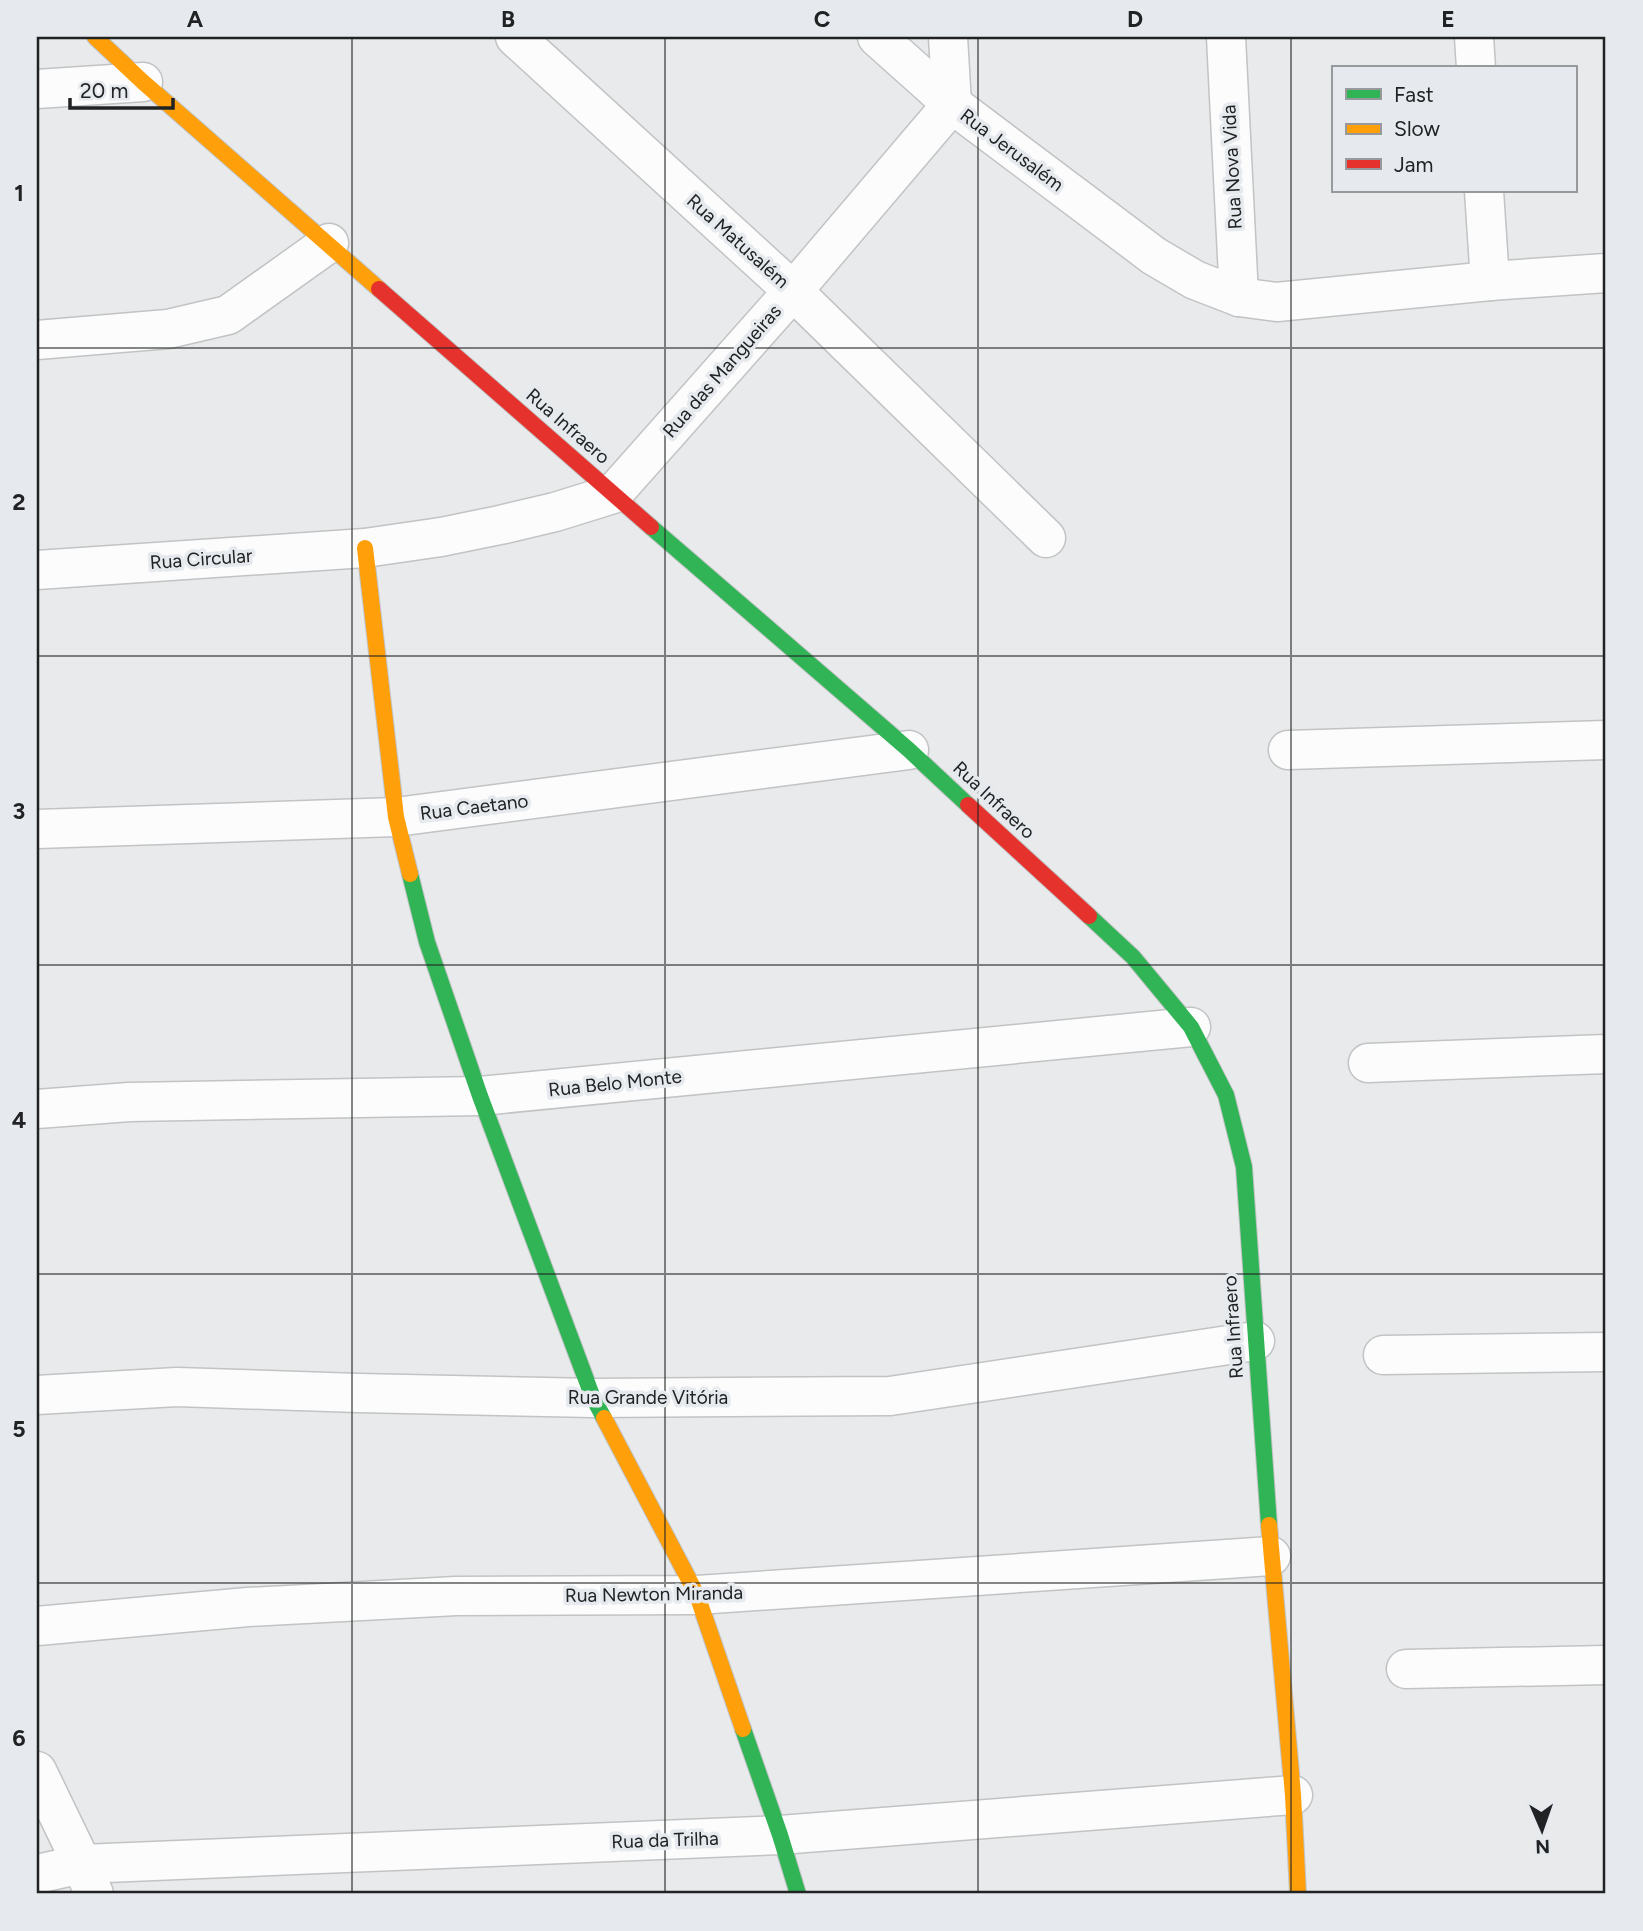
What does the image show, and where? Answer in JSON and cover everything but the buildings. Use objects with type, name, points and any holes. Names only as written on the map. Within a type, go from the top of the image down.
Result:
[{"type":"street","name":"Rua Infraero","points":[[95,37],[613,494],[909,750],[1133,957],[1191,1027],[1226,1095],[1244,1167],[1271,1556],[1293,1794],[1297,1894]]},
{"type":"street","name":"Rua Matusalém","points":[[515,37],[793,291],[1046,538]]},
{"type":"street","name":"Rua Jerusalém","points":[[877,37],[951,104],[1154,256],[1195,280],[1239,298],[1278,302],[1490,281],[1606,273]]},
{"type":"street","points":[[948,37],[951,104]]},
{"type":"street","name":"Rua Nova Vida","points":[[1226,37],[1239,298]]},
{"type":"street","points":[[1474,37],[1476,66]]},
{"type":"street","points":[[37,89],[143,82]]},
{"type":"street","name":"Rua das Mangueiras","points":[[613,494],[793,291],[951,104]]},
{"type":"street","points":[[1484,192],[1490,281]]},
{"type":"street","points":[[37,340],[168,329],[228,315],[329,243]]},
{"type":"street","points":[[613,494],[500,525],[365,548],[396,817],[427,942],[480,1096],[593,1398],[697,1595],[798,1894]]},
{"type":"street","name":"Rua Circular","points":[[37,570],[365,548]]},
{"type":"street","points":[[1288,750],[1606,740]]},
{"type":"street","name":"Rua Caetano","points":[[37,829],[396,817],[909,750]]},
{"type":"street","name":"Rua Belo Monte","points":[[37,1109],[129,1102],[480,1096],[1191,1027]]},
{"type":"street","points":[[1368,1063],[1606,1054]]},
{"type":"street","name":"Rua Grande Vitória","points":[[37,1395],[177,1387],[593,1398],[890,1396],[1255,1341]]},
{"type":"street","points":[[1383,1354],[1606,1352]]},
{"type":"street","name":"Rua Newton Miranda","points":[[37,1626],[248,1607],[456,1597],[697,1595],[1271,1556]]},
{"type":"street","points":[[1406,1669],[1606,1665]]},
{"type":"street","points":[[37,1772],[88,1879]]},
{"type":"street","name":"Rua da Trilha","points":[[37,1874],[88,1879],[780,1835],[1293,1794]]},
{"type":"traffic: fast","points":[[651,527],[909,750],[968,805]]},
{"type":"traffic: fast","points":[[410,874],[427,942],[480,1096],[593,1398],[604,1418]]},
{"type":"traffic: fast","points":[[1089,916],[1133,957],[1191,1027],[1226,1095],[1244,1167],[1269,1525]]},
{"type":"traffic: fast","points":[[743,1729],[798,1894]]},
{"type":"traffic: slow","points":[[95,37],[379,289]]},
{"type":"traffic: slow","points":[[365,548],[396,817],[410,874]]},
{"type":"traffic: slow","points":[[604,1418],[697,1595],[743,1729]]},
{"type":"traffic: slow","points":[[1269,1525],[1293,1795],[1298,1894]]},
{"type":"traffic: jam","points":[[379,289],[651,527]]},
{"type":"traffic: jam","points":[[968,805],[1089,916]]}]
